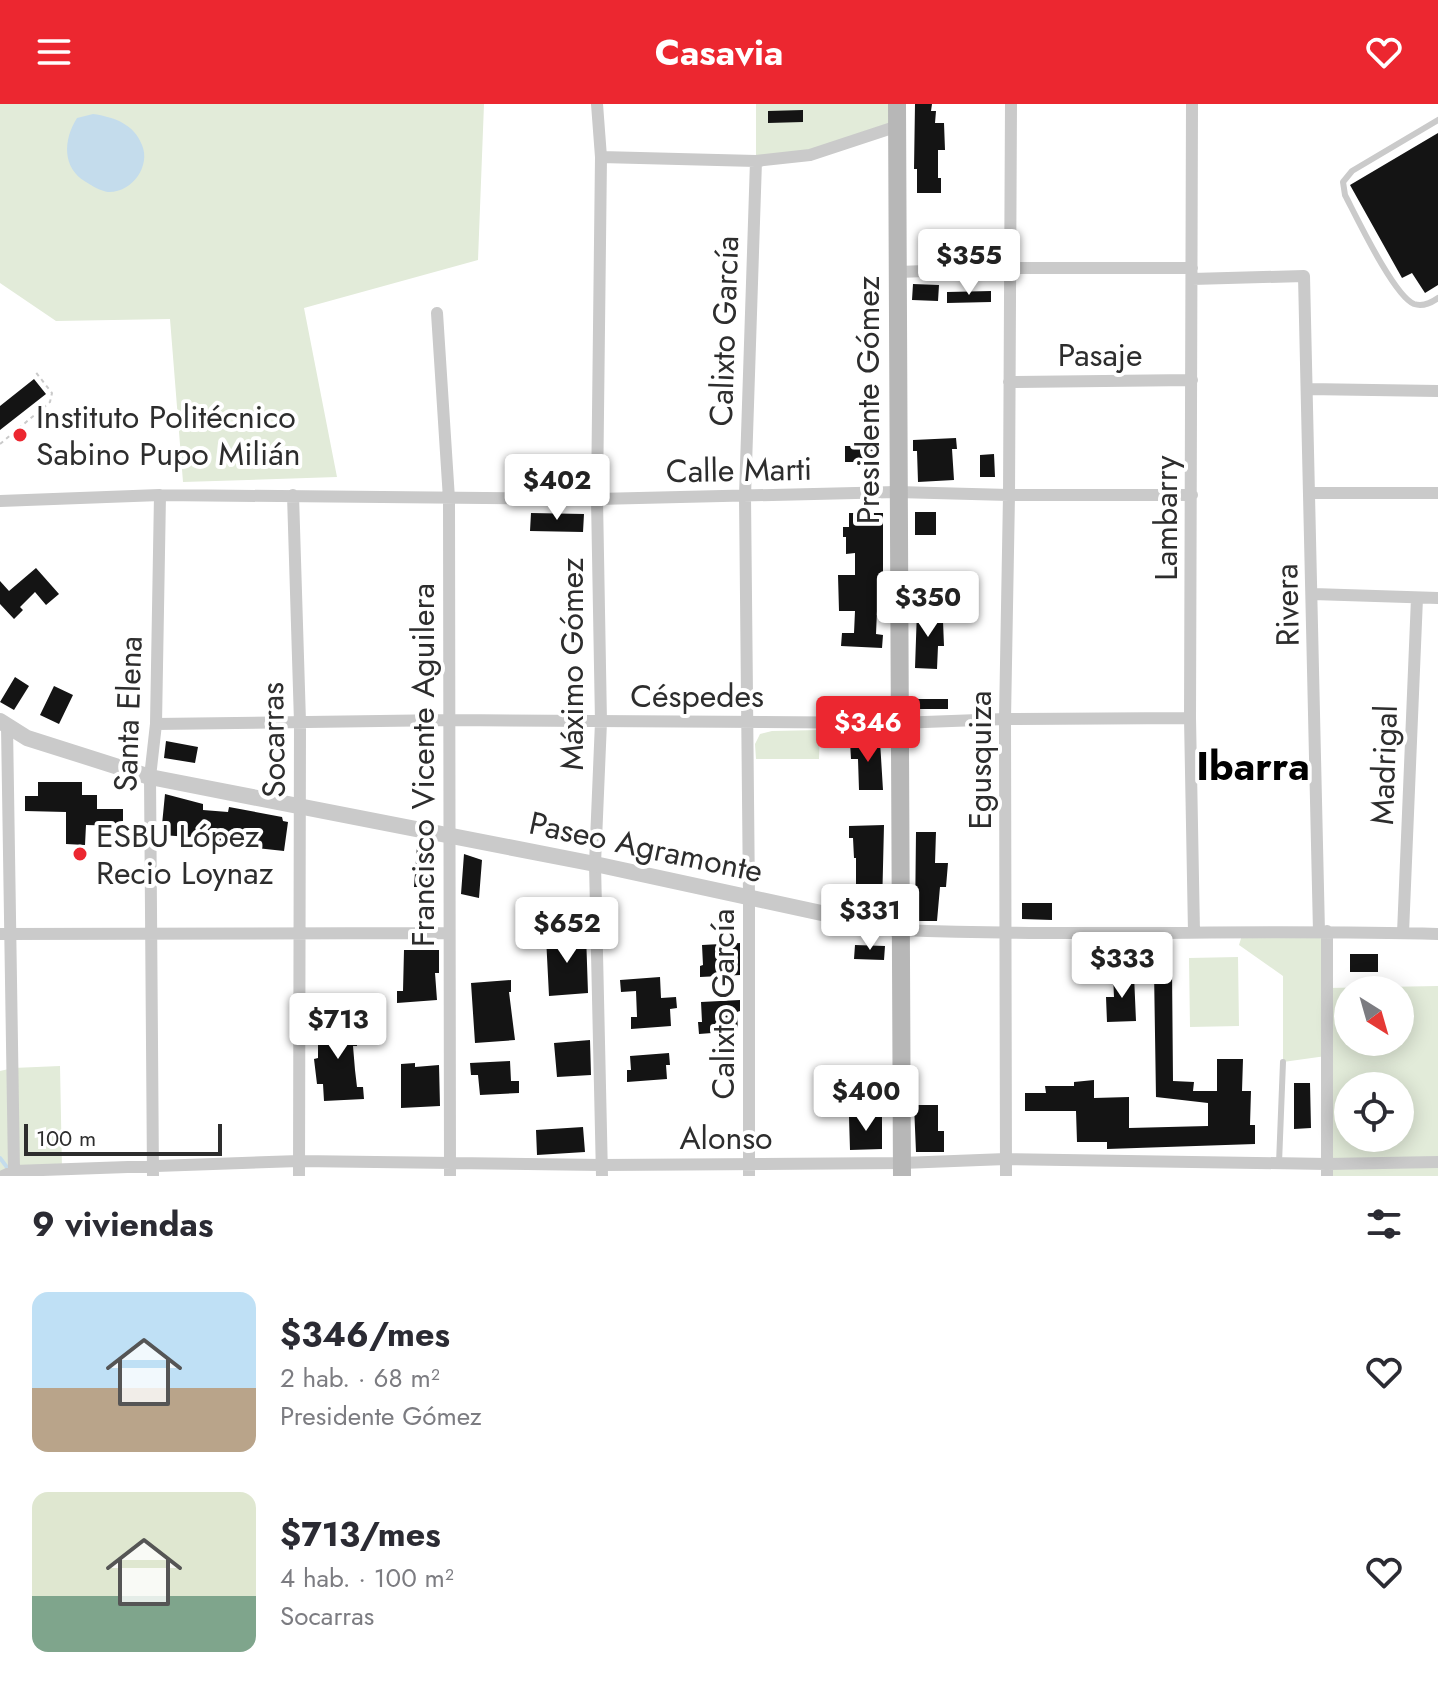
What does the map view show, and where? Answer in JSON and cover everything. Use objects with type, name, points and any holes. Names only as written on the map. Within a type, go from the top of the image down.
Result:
[{"type":"main road","name":"Presidente Gómez","points":[[897,104],[902,1169]]},
{"type":"street","name":"Máximo Gómez","points":[[597,104],[601,157],[597,499],[601,722],[595,864],[602,1170]]},
{"type":"street","name":"Egusquiza","points":[[1006,1176],[1005,719],[1011,104]]},
{"type":"street","name":"Lambarry","points":[[1192,104],[1190,718],[1194,932]]},
{"type":"street","points":[[601,157],[756,161],[810,155],[898,126]]},
{"type":"street","name":"Calixto García","points":[[749,1170],[745,496],[756,161]]},
{"type":"street","points":[[898,272],[1009,268],[1192,273]]},
{"type":"street","name":"Rivera","points":[[1192,273],[1304,276],[1327,1170]]},
{"type":"street","name":"Francisco Vicente Aguilera","points":[[437,313],[449,499],[450,1169]]},
{"type":"street","name":"Pasaje","points":[[1009,382],[1192,380]]},
{"type":"street","points":[[1307,389],[1438,391]]},
{"type":"street","name":"Calle Marti","points":[[0,501],[160,495],[597,499],[897,492],[1192,495]]},
{"type":"street","points":[[1310,493],[1438,493]]},
{"type":"street","name":"Santa Elena","points":[[153,1171],[150,777],[156,724],[160,495]]},
{"type":"street","name":"Socarras","points":[[293,495],[300,722],[299,1176]]},
{"type":"street","points":[[1313,594],[1438,598]]},
{"type":"street","name":"Madrigal","points":[[1403,933],[1417,598]]},
{"type":"street","name":"Céspedes","points":[[156,724],[451,720],[898,723],[1190,718]]},
{"type":"street","points":[[4,723],[9,1173]]},
{"type":"street","name":"Paseo Agramonte","points":[[4,723],[27,738],[150,777],[449,834],[900,930],[1006,934],[1438,934]]},
{"type":"street","points":[[6,934],[448,933]]},
{"type":"street","name":"Alonso","points":[[9,1173],[153,1171],[299,1161],[450,1169],[602,1170],[902,1169],[1006,1159],[1279,1163],[1327,1170],[1438,1162]]},
{"type":"street","points":[[1200,1162],[1200,1176]]},
{"type":"lane","points":[[1438,120],[1352,171],[1343,182],[1345,195],[1396,288],[1411,303],[1421,306],[1438,298]]},
{"type":"lane","points":[[1279,1163],[1283,1062]]},
{"type":"path","points":[[0,444],[50,402],[52,393],[34,370]]},
{"type":"green space","points":[[0,104],[484,104],[478,260],[304,308],[337,477],[183,482],[170,319],[56,321],[0,283]]},
{"type":"green space","points":[[756,104],[898,104],[898,131],[756,161]]},
{"type":"green space","points":[[820,730],[819,759],[756,759],[755,744],[760,734]]},
{"type":"green space","points":[[1327,931],[1327,988],[1334,988],[1334,1056],[1414,1056],[1414,986],[1438,986],[1438,1176],[1327,1176],[1326,1056],[1283,1062],[1283,976],[1239,945],[1243,932]]},
{"type":"green space","points":[[1238,957],[1239,1026],[1190,1027],[1189,958]]},
{"type":"green space","points":[[60,1066],[62,1169],[0,1171],[0,1071]]},
{"type":"water","points":[[93,114],[129,127],[142,145],[142,169],[132,183],[117,191],[108,192],[88,184],[72,169],[69,161],[67,144],[72,126],[77,118]]},
{"type":"building","points":[[915,104],[932,104],[931,111],[936,111],[935,123],[944,123],[945,150],[938,150],[941,193],[917,193],[917,169],[914,169]]},
{"type":"building","points":[[803,110],[803,122],[768,123],[768,111]]},
{"type":"building","points":[[1438,133],[1438,285],[1425,293],[1412,273],[1402,278],[1350,185]]},
{"type":"building","points":[[913,284],[939,285],[938,301],[912,300]]},
{"type":"building","points":[[991,291],[991,302],[947,303],[947,292]]},
{"type":"building","points":[[34,379],[46,394],[0,430],[0,406]]},
{"type":"building","points":[[956,438],[957,449],[952,449],[954,480],[918,482],[917,451],[913,451],[913,440]]},
{"type":"building","points":[[845,446],[877,446],[877,462],[845,462]]},
{"type":"building","points":[[994,454],[995,477],[980,477],[980,455]]},
{"type":"building","points":[[915,512],[936,512],[936,535],[915,535]]},
{"type":"building","points":[[531,513],[584,514],[583,532],[530,531]]},
{"type":"building","points":[[849,513],[883,513],[883,588],[878,588],[876,634],[883,635],[882,648],[841,646],[842,633],[854,633],[855,611],[839,611],[838,575],[855,575],[855,553],[846,554],[846,537],[843,537],[843,527],[849,527]]},
{"type":"building","points":[[36,568],[59,594],[46,605],[35,592],[20,607],[23,610],[14,619],[0,604],[0,581],[9,591]]},
{"type":"building","points":[[934,609],[935,621],[943,621],[944,646],[938,646],[937,669],[915,668],[917,610]]},
{"type":"building","points":[[15,677],[29,686],[14,710],[0,702]]},
{"type":"building","points":[[54,686],[73,695],[59,724],[40,715]]},
{"type":"building","points":[[913,699],[948,699],[948,709],[913,709]]},
{"type":"building","points":[[166,741],[198,747],[195,763],[164,758]]},
{"type":"building","points":[[880,741],[883,790],[859,790],[858,759],[851,759],[850,742]]},
{"type":"building","points":[[38,782],[82,782],[82,795],[97,795],[97,809],[123,809],[123,826],[86,825],[85,845],[66,844],[66,812],[25,811],[25,796],[38,796]]},
{"type":"building","points":[[165,794],[203,804],[203,810],[228,812],[229,807],[282,817],[283,821],[288,822],[284,851],[204,842],[205,838],[161,835]]},
{"type":"building","points":[[884,825],[882,908],[856,905],[856,858],[853,838],[849,838],[849,826]]},
{"type":"building","points":[[916,832],[936,832],[935,863],[948,863],[946,887],[940,887],[937,921],[915,921]]},
{"type":"building","points":[[417,846],[435,850],[434,887],[414,887]]},
{"type":"building","points":[[464,854],[482,860],[479,898],[461,894]]},
{"type":"building","points":[[1022,903],[1052,903],[1052,920],[1022,919]]},
{"type":"building","points":[[586,934],[588,993],[549,996],[546,937]]},
{"type":"building","points":[[740,943],[740,975],[700,977],[702,945]]},
{"type":"building","points":[[855,945],[885,946],[884,960],[854,959]]},
{"type":"building","points":[[404,950],[439,950],[439,973],[435,973],[437,1000],[397,1003],[397,991],[403,991]]},
{"type":"building","points":[[1350,954],[1378,954],[1378,972],[1350,972]]},
{"type":"building","points":[[1172,969],[1173,1081],[1194,1082],[1193,1091],[1217,1091],[1217,1059],[1243,1059],[1242,1091],[1251,1091],[1250,1125],[1255,1125],[1255,1144],[1107,1149],[1107,1142],[1077,1142],[1076,1111],[1025,1111],[1025,1093],[1046,1093],[1045,1086],[1074,1086],[1074,1082],[1094,1080],[1094,1098],[1129,1097],[1129,1128],[1208,1126],[1208,1103],[1156,1097],[1154,970]]},
{"type":"building","points":[[1113,975],[1134,975],[1136,1021],[1107,1022],[1106,997],[1114,997]]},
{"type":"building","points":[[660,977],[661,998],[676,997],[677,1008],[670,1009],[671,1026],[631,1029],[631,1017],[637,1017],[636,991],[621,992],[620,980]]},
{"type":"building","points":[[511,980],[509,992],[515,1040],[475,1043],[471,983]]},
{"type":"building","points":[[740,1000],[738,1031],[699,1034],[701,1002]]},
{"type":"building","points":[[358,1020],[357,1046],[353,1046],[357,1087],[363,1087],[364,1099],[324,1101],[323,1084],[317,1084],[314,1059],[318,1058],[318,1022]]},
{"type":"building","points":[[590,1040],[591,1075],[557,1077],[554,1043]]},
{"type":"building","points":[[669,1053],[667,1079],[627,1082],[627,1070],[631,1070],[630,1056]]},
{"type":"building","points":[[510,1061],[511,1081],[519,1081],[519,1093],[480,1095],[478,1075],[471,1075],[470,1063]]},
{"type":"building","points":[[415,1063],[415,1067],[439,1065],[440,1106],[401,1108],[401,1064]]},
{"type":"building","points":[[1294,1083],[1310,1083],[1311,1128],[1294,1129]]},
{"type":"building","points":[[914,1105],[938,1105],[938,1131],[944,1131],[944,1152],[916,1152]]},
{"type":"building","points":[[849,1117],[882,1117],[882,1149],[850,1150]]},
{"type":"building","points":[[583,1127],[585,1152],[537,1155],[536,1130]]},
{"type":"waterway","points":[[0,1158],[9,1170]]},
{"type":"place","name":"Instituto Politécnico Sabino Pupo Milián","points":[[20,435]]},
{"type":"place","name":"ESBU López Recio Loynaz","points":[[80,854]]},
{"type":"district","name":"Ibarra","points":[[1253,766]]}]
